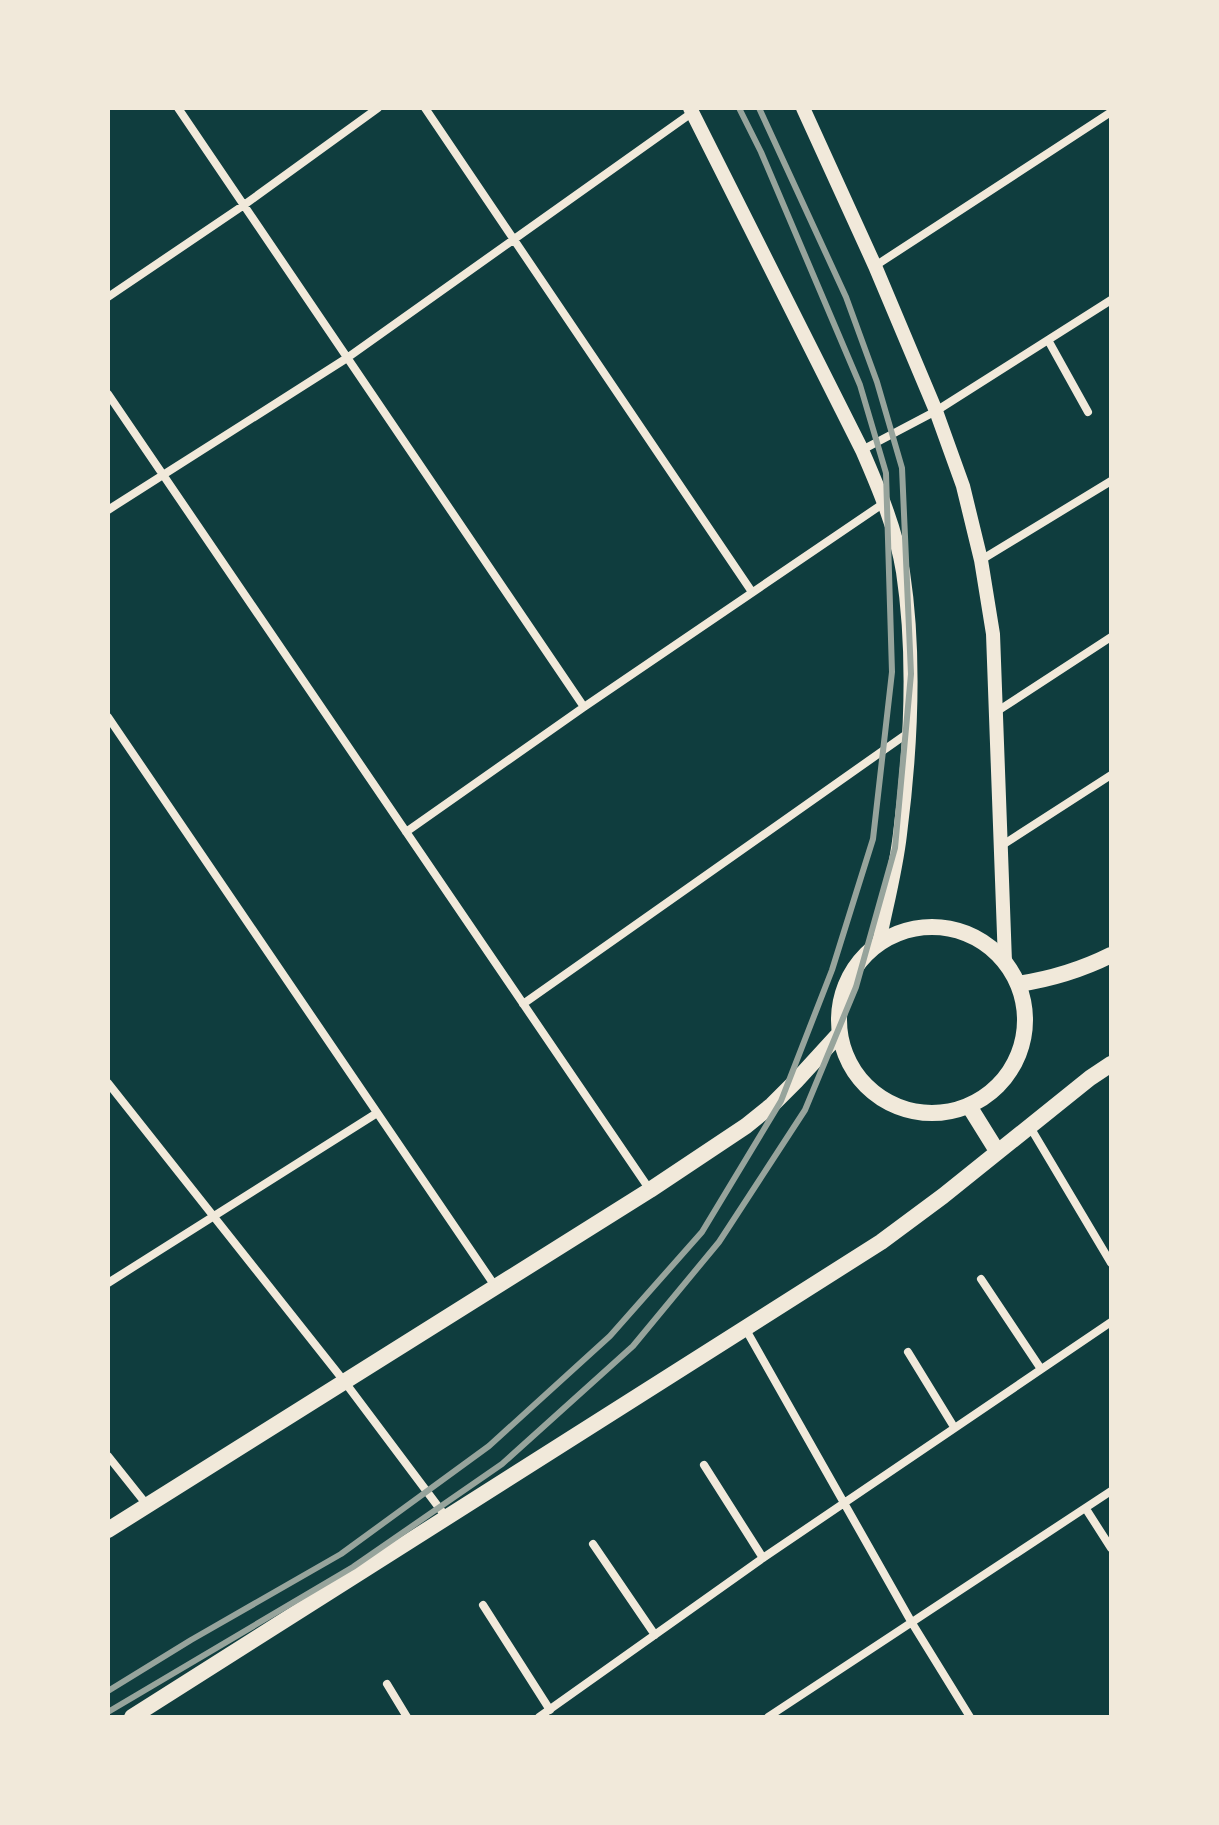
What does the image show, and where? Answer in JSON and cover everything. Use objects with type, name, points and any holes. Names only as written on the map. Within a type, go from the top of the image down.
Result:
[{"type":"main road","points":[[915,928],[955,929],[991,948],[1005,962],[1018,984],[1024,1004],[1025,1025],[1022,1045],[1014,1064],[987,1095],[969,1106],[949,1112],[907,1110],[887,1102],[855,1074],[839,1034],[838,1013],[851,973],[879,942],[915,928]]},
{"type":"main road","points":[[1018,984],[1069,973],[1111,955]]},
{"type":"main road","points":[[108,1530],[650,1190],[755,1119],[796,1081],[839,1034]]},
{"type":"main road","points":[[132,1717],[881,1242],[1111,1064]]},
{"type":"main road","points":[[969,1106],[997,1151]]},
{"type":"street","points":[[178,108],[584,707]]},
{"type":"street","points":[[108,297],[244,205],[378,108]]},
{"type":"street","points":[[425,108],[752,592]]},
{"type":"street","points":[[803,108],[875,266],[936,411],[963,486],[981,560],[993,634],[1005,962]]},
{"type":"street","points":[[108,510],[347,358],[692,110],[862,450],[885,502],[902,570],[910,652],[910,732],[900,837],[879,942]]},
{"type":"street","points":[[875,266],[1111,112]]},
{"type":"street","points":[[862,450],[936,411],[1111,300]]},
{"type":"street","points":[[1048,340],[1088,412]]},
{"type":"street","points":[[108,394],[650,1190]]},
{"type":"street","points":[[981,560],[1111,481]]},
{"type":"street","points":[[406,832],[885,502]]},
{"type":"street","points":[[995,712],[1111,637]]},
{"type":"street","points":[[108,717],[495,1286]]},
{"type":"street","points":[[523,1004],[910,732]]},
{"type":"street","points":[[1000,846],[1111,775]]},
{"type":"street","points":[[108,1083],[344,1381],[446,1517]]},
{"type":"street","points":[[108,1283],[377,1113]]},
{"type":"street","points":[[1029,1126],[1111,1263]]},
{"type":"street","points":[[981,1279],[1041,1369]]},
{"type":"street","points":[[539,1717],[763,1558],[1111,1322]]},
{"type":"street","points":[[745,1328],[912,1623],[970,1717]]},
{"type":"street","points":[[908,1352],[954,1427]]},
{"type":"street","points":[[108,1456],[147,1506]]},
{"type":"street","points":[[704,1465],[763,1558]]},
{"type":"street","points":[[768,1717],[1111,1491]]},
{"type":"street","points":[[1086,1509],[1111,1548]]},
{"type":"street","points":[[593,1544],[655,1635]]},
{"type":"street","points":[[483,1605],[550,1710]]},
{"type":"street","points":[[387,1684],[407,1717]]},
{"type":"railway","points":[[108,1691],[341,1554],[489,1446],[610,1336],[702,1232],[781,1101],[832,970],[873,839],[892,672],[886,473],[860,385],[761,152],[739,108]]},
{"type":"railway","points":[[108,1712],[353,1567],[502,1464],[633,1346],[719,1242],[805,1110],[856,987],[895,848],[911,674],[902,468],[877,382],[846,297],[759,108]]}]
